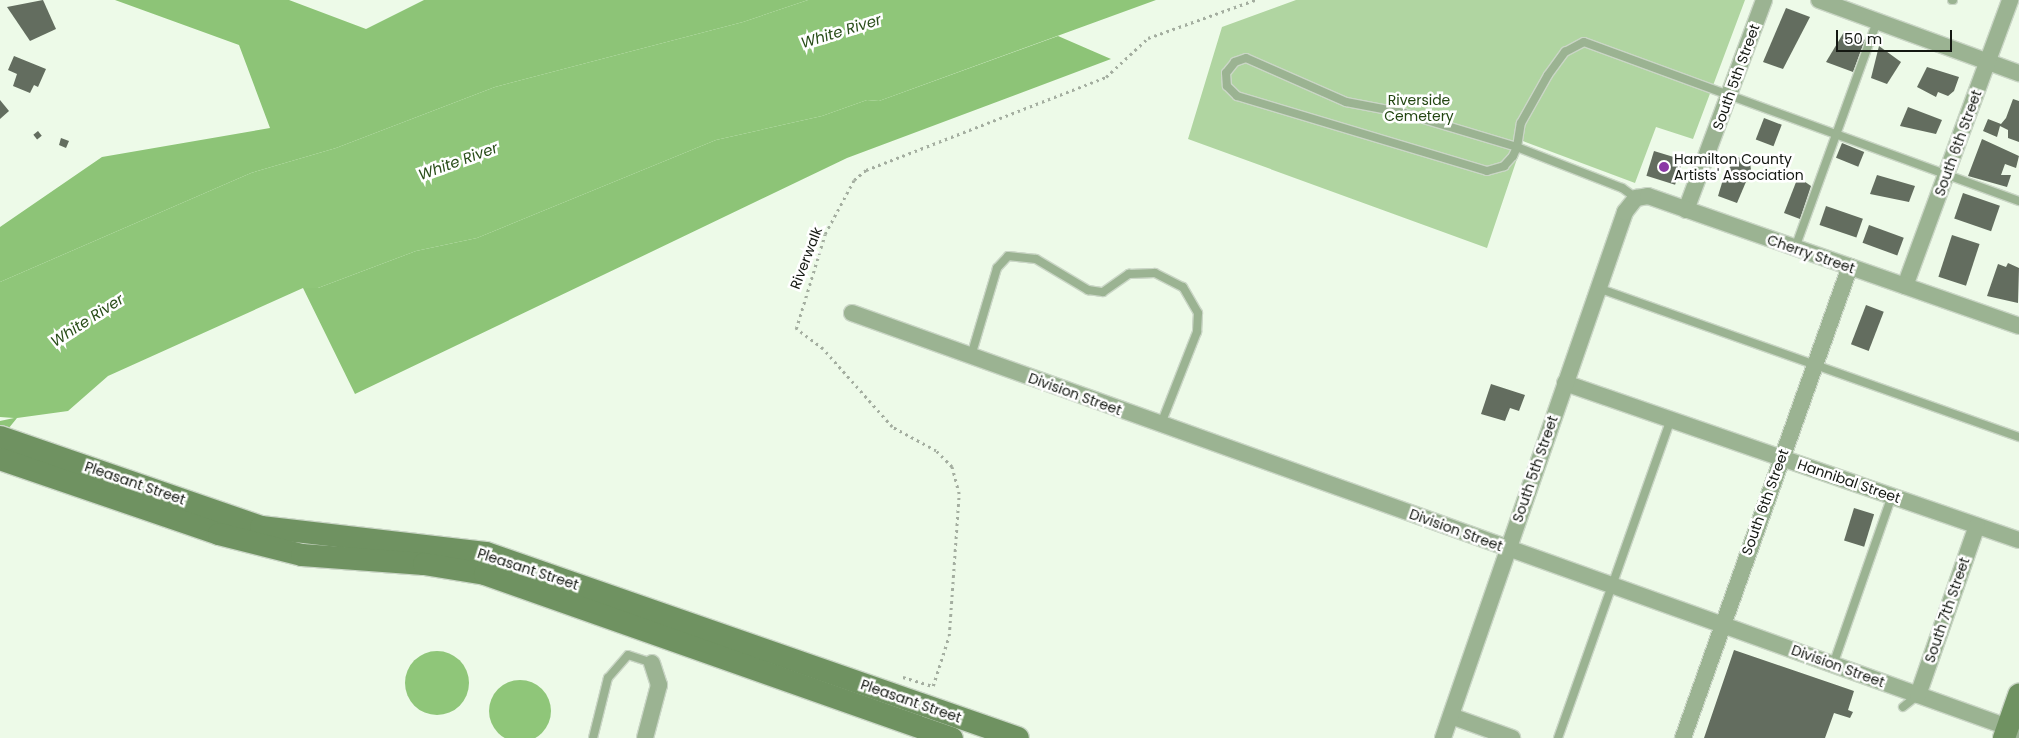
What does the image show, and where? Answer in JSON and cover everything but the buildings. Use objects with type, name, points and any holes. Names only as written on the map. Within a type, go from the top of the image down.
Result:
[{"type":"street","name":"South 5th Street","points":[[1686,210],[1764,0]]},
{"type":"street","points":[[1819,0],[2019,73]]},
{"type":"street","name":"South 6th Street","points":[[1905,286],[2010,0]]},
{"type":"street","name":"Cherry Street","points":[[1636,198],[1648,196],[1905,286],[2018,322]]},
{"type":"street","name":"South 5th Street","points":[[1443,738],[1507,548],[1620,228],[1636,198]]},
{"type":"street","name":"South 6th Street","points":[[1683,738],[1721,625],[1850,267]]},
{"type":"street","name":"Division Street","points":[[852,314],[1833,664],[1918,695],[2010,732]]},
{"type":"street","name":"Hannibal Street","points":[[1566,383],[2019,540]]},
{"type":"street","name":"Pleasant Street","points":[[0,437],[302,555],[424,564],[485,574],[952,738]]},
{"type":"street","name":"Pleasant Street","points":[[0,459],[222,524],[486,553],[1018,738]]},
{"type":"street","name":"South 7th Street","points":[[1918,695],[1977,526]]},
{"type":"street","points":[[645,738],[659,685],[652,663]]},
{"type":"street","points":[[2010,732],[2019,695]]},
{"type":"street","points":[[1451,716],[1512,738]]},
{"type":"lane","points":[[1795,248],[1877,22]]},
{"type":"lane","points":[[1636,198],[1622,188],[1517,147],[1404,113],[1346,102],[1246,58],[1235,62],[1226,73],[1227,86],[1237,96],[1466,168],[1487,171],[1504,166],[1517,147],[1529,105],[1565,52],[1578,44],[1598,45],[2019,200]]},
{"type":"lane","points":[[971,356],[997,268],[1008,256],[1036,259],[1088,290],[1103,292],[1129,274],[1155,273],[1183,287],[1198,314],[1196,332],[1161,424]]},
{"type":"lane","points":[[1600,289],[2019,437]]},
{"type":"lane","points":[[1558,738],[1670,419]]},
{"type":"lane","points":[[1833,664],[1892,496]]},
{"type":"lane","points":[[593,738],[608,678],[628,655],[652,663]]},
{"type":"lane","points":[[1903,707],[1918,695]]},
{"type":"path","name":"Riverwalk","points":[[933,686],[949,636],[959,494],[952,467],[936,451],[892,427],[823,348],[796,329],[825,234],[854,180],[866,170],[1106,76],[1148,38],[1255,0]]},
{"type":"green space","name":"Riverside Cemetery","points":[[1296,0],[1745,0],[1693,139],[1656,127],[1635,183],[1523,141],[1487,248],[1188,139],[1222,27]]},
{"type":"shaded area","points":[[115,0],[289,0],[366,29],[424,0],[808,0],[743,22],[495,87],[336,148],[251,173],[0,282],[0,227],[102,157],[270,128],[239,45]]},
{"type":"shaded area","points":[[1058,36],[1111,59],[847,158],[355,394],[303,288],[318,288],[416,251],[477,238],[716,140],[822,116],[867,100],[879,101]]},
{"type":"water","name":"White River","points":[[808,0],[1156,0],[879,101],[867,100],[822,116],[716,140],[477,238],[416,251],[318,288],[303,288],[108,376],[68,411],[17,418],[0,439],[0,421],[14,418],[0,417],[0,282],[251,173],[336,148],[495,87],[743,22]]},
{"type":"water","points":[[437,651],[449,654],[460,660],[466,671],[469,683],[466,695],[460,706],[449,712],[437,715],[425,712],[414,706],[408,695],[405,683],[408,671],[414,660],[425,654]]},
{"type":"water","points":[[514,680],[526,680],[542,689],[549,699],[551,711],[549,723],[542,733],[526,742],[514,742],[503,737],[494,728],[489,717],[489,705],[494,694],[503,685]]},
{"type":"place","name":"Hamilton County Artists' Association","points":[[1664,167]]}]
